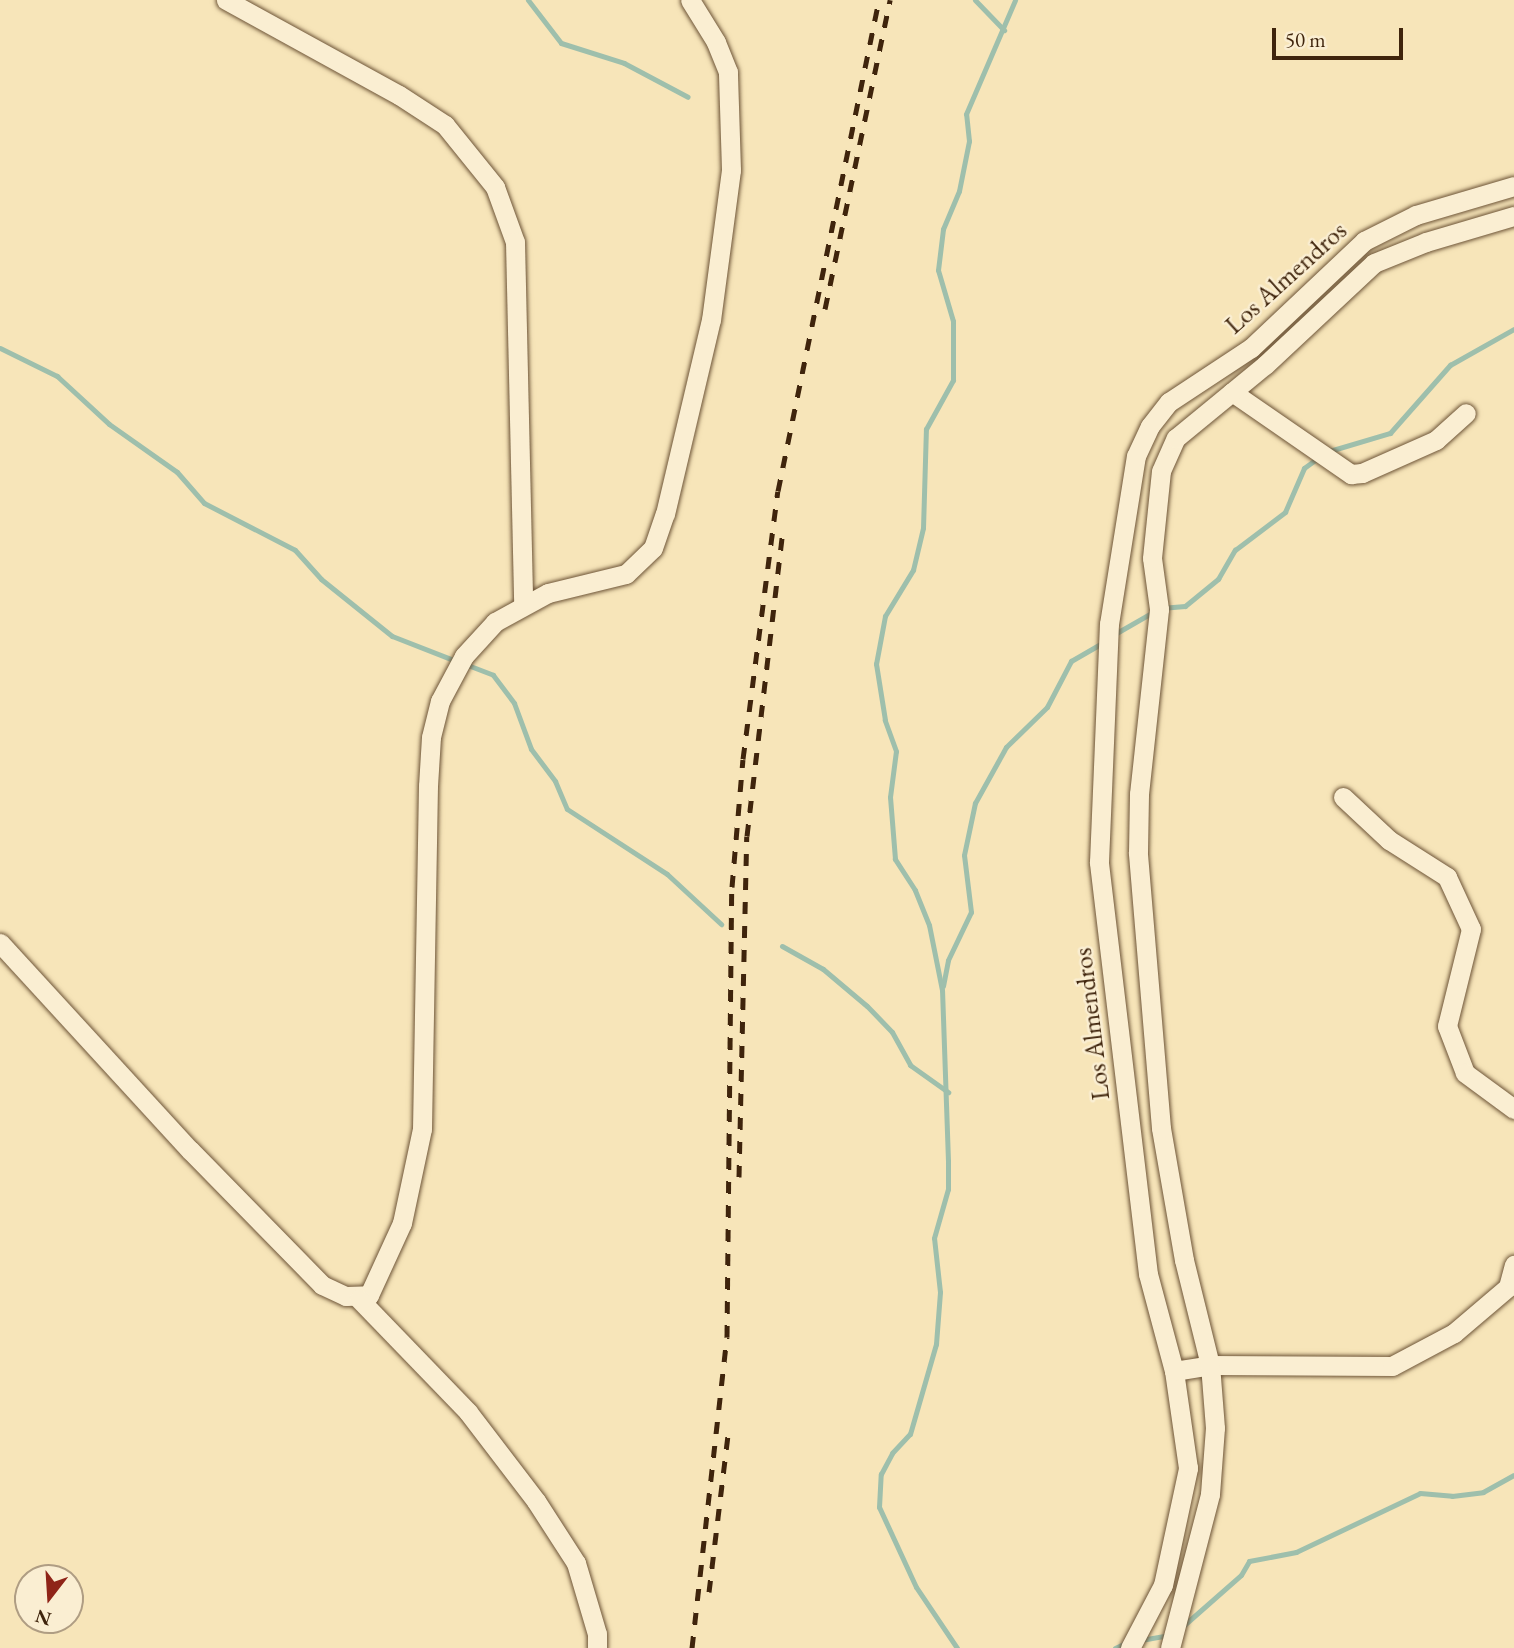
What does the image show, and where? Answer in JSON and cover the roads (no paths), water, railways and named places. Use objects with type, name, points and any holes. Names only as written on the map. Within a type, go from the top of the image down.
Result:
[{"type":"street","points":[[226,0],[399,94],[445,125],[495,187],[515,242],[523,603]]},
{"type":"street","points":[[359,1298],[369,1295],[402,1223],[422,1129],[431,737],[440,701],[464,656],[495,621],[523,603],[634,569],[653,548],[666,514],[711,320],[732,170],[728,72],[690,0]]},
{"type":"street","name":"Los Almendros","points":[[1130,1648],[1164,1585],[1186,1493],[1185,1423],[1148,1275],[1099,862],[1109,624],[1132,472],[1150,426],[1178,396],[1251,348],[1364,241],[1416,215],[1514,186]]},
{"type":"street","name":"Los Almendros","points":[[1170,1648],[1214,1474],[1215,1428],[1210,1365],[1184,1260],[1161,1128],[1138,852],[1139,794],[1158,609],[1152,558],[1161,471],[1176,438],[1232,392],[1374,263],[1426,242],[1514,216]]},
{"type":"street","points":[[1232,392],[1351,474],[1362,473],[1437,440],[1466,412]]},
{"type":"street","points":[[1178,396],[1206,414]]},
{"type":"street","points":[[1343,797],[1389,840],[1447,877],[1471,929],[1447,1026],[1465,1073],[1514,1109]]},
{"type":"street","points":[[0,943],[190,1150],[322,1285],[359,1298],[468,1412],[536,1501],[576,1563],[597,1634],[597,1648]]},
{"type":"street","points":[[1174,1371],[1210,1365],[1392,1366],[1454,1334],[1511,1287],[1514,1265]]},
{"type":"waterway","points":[[528,0],[561,43],[624,63],[688,97]]},
{"type":"waterway","points":[[975,0],[1004,30]]},
{"type":"waterway","points":[[957,1648],[916,1587],[879,1507],[881,1474],[892,1453],[910,1434],[936,1344],[940,1292],[934,1238],[948,1189],[948,1161],[942,990],[929,925],[915,890],[895,859],[890,797],[896,751],[885,720],[876,664],[885,616],[913,570],[923,528],[926,429],[953,380],[953,321],[938,270],[943,229],[959,191],[969,141],[966,114],[1015,0]]},
{"type":"waterway","points":[[1326,452],[1390,433],[1450,365],[1514,329]]},
{"type":"waterway","points":[[0,348],[57,376],[109,424],[177,472],[204,503],[295,550],[321,579],[392,636],[456,661]]},
{"type":"waterway","points":[[1161,608],[1185,606],[1218,579],[1235,550],[1285,512],[1304,468],[1318,458]]},
{"type":"waterway","points":[[1113,635],[1153,612]]},
{"type":"waterway","points":[[943,986],[948,960],[971,912],[964,855],[975,803],[1006,747],[1047,707],[1071,661],[1102,643]]},
{"type":"waterway","points":[[465,664],[493,675],[514,703],[531,749],[555,781],[567,809],[667,874],[721,924]]},
{"type":"waterway","points":[[782,946],[823,969],[867,1006],[892,1032],[910,1065],[948,1092]]},
{"type":"waterway","points":[[1183,1626],[1241,1575],[1249,1561],[1296,1552],[1420,1493],[1452,1496],[1483,1492],[1514,1475]]},
{"type":"waterway","points":[[1141,1640],[1169,1635]]},
{"type":"waterway","points":[[1115,1648],[1128,1642]]},
{"type":"railway","points":[[692,1648],[727,1337],[732,887],[743,759],[778,491],[879,0]]},
{"type":"railway","points":[[825,309],[890,0]]},
{"type":"railway","points":[[739,1177],[747,836],[782,536]]},
{"type":"railway","points":[[709,1592],[729,1426]]}]
